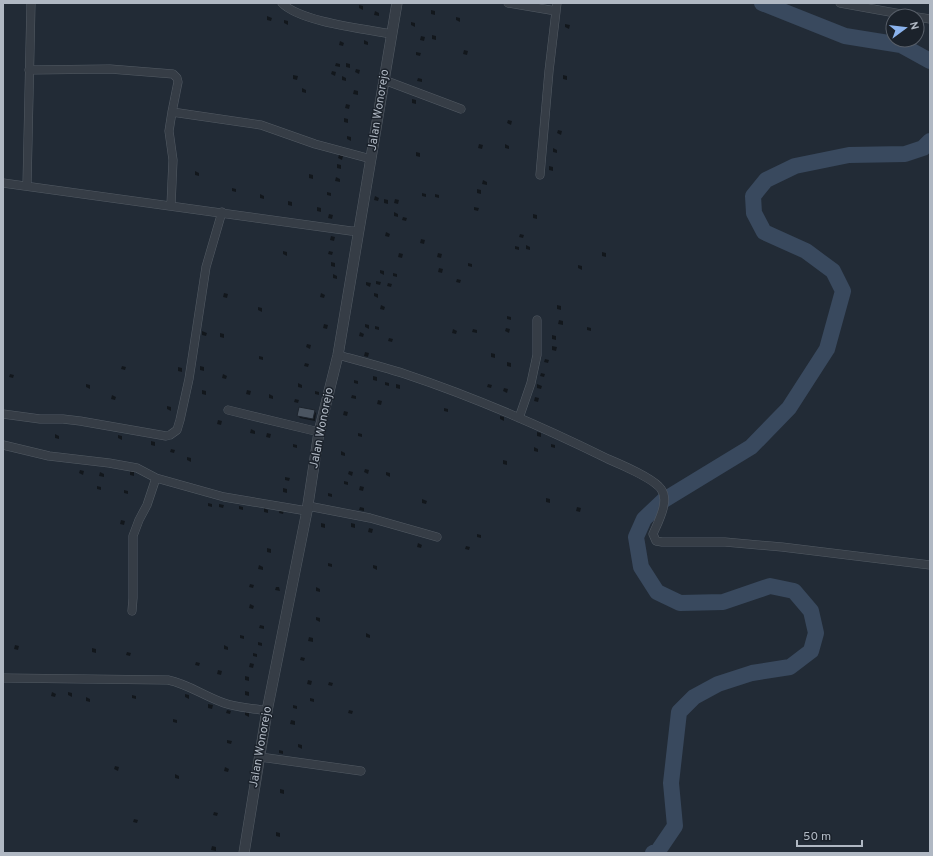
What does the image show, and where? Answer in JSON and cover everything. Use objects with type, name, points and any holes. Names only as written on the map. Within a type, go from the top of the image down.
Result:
[{"type":"street","points":[[27,185],[31,3]]},
{"type":"street","points":[[282,3],[299,14],[321,20],[392,34]]},
{"type":"street","name":"Jalan Wonorejo","points":[[244,853],[267,711],[308,508],[319,432],[338,355],[360,230],[396,3]]},
{"type":"street","points":[[508,3],[557,7],[549,71],[540,175]]},
{"type":"street","points":[[840,3],[885,11]]},
{"type":"street","points":[[29,70],[110,69],[173,74],[176,76],[178,82],[169,131],[173,160],[171,205]]},
{"type":"street","points":[[384,80],[462,109]]},
{"type":"street","points":[[172,112],[261,125],[315,144],[371,159]]},
{"type":"street","points":[[3,183],[27,185],[351,231],[360,230]]},
{"type":"street","points":[[3,414],[40,419],[80,421],[166,436],[173,434],[180,420],[189,379],[206,267],[222,212]]},
{"type":"street","points":[[519,418],[531,383],[537,355],[537,320]]},
{"type":"street","points":[[338,355],[405,374],[519,418],[638,473],[658,486],[664,496],[662,512],[653,534],[654,539],[658,542],[725,542],[774,546],[930,565]]},
{"type":"street","points":[[228,410],[319,432]]},
{"type":"street","points":[[3,444],[49,456],[137,468],[156,478],[224,497],[370,518],[437,537]]},
{"type":"street","points":[[132,611],[134,598],[133,536],[147,505],[156,478]]},
{"type":"street","points":[[3,678],[168,680],[180,683],[223,703],[267,711]]},
{"type":"street","points":[[260,757],[361,770]]},
{"type":"building","points":[[299,407],[315,410],[313,419],[297,416]]},
{"type":"waterway","points":[[762,3],[845,36],[901,45],[930,61]]},
{"type":"waterway","points":[[653,853],[658,851],[675,826],[671,783],[679,712],[694,697],[718,684],[752,673],[790,667],[811,651],[816,633],[811,611],[794,591],[770,586],[723,602],[680,603],[657,592],[641,567],[636,537],[644,519],[664,500],[751,447],[789,408],[827,349],[843,291],[833,271],[806,251],[764,232],[754,213],[753,196],[766,180],[795,166],[849,155],[905,154],[923,148],[930,141]]}]
